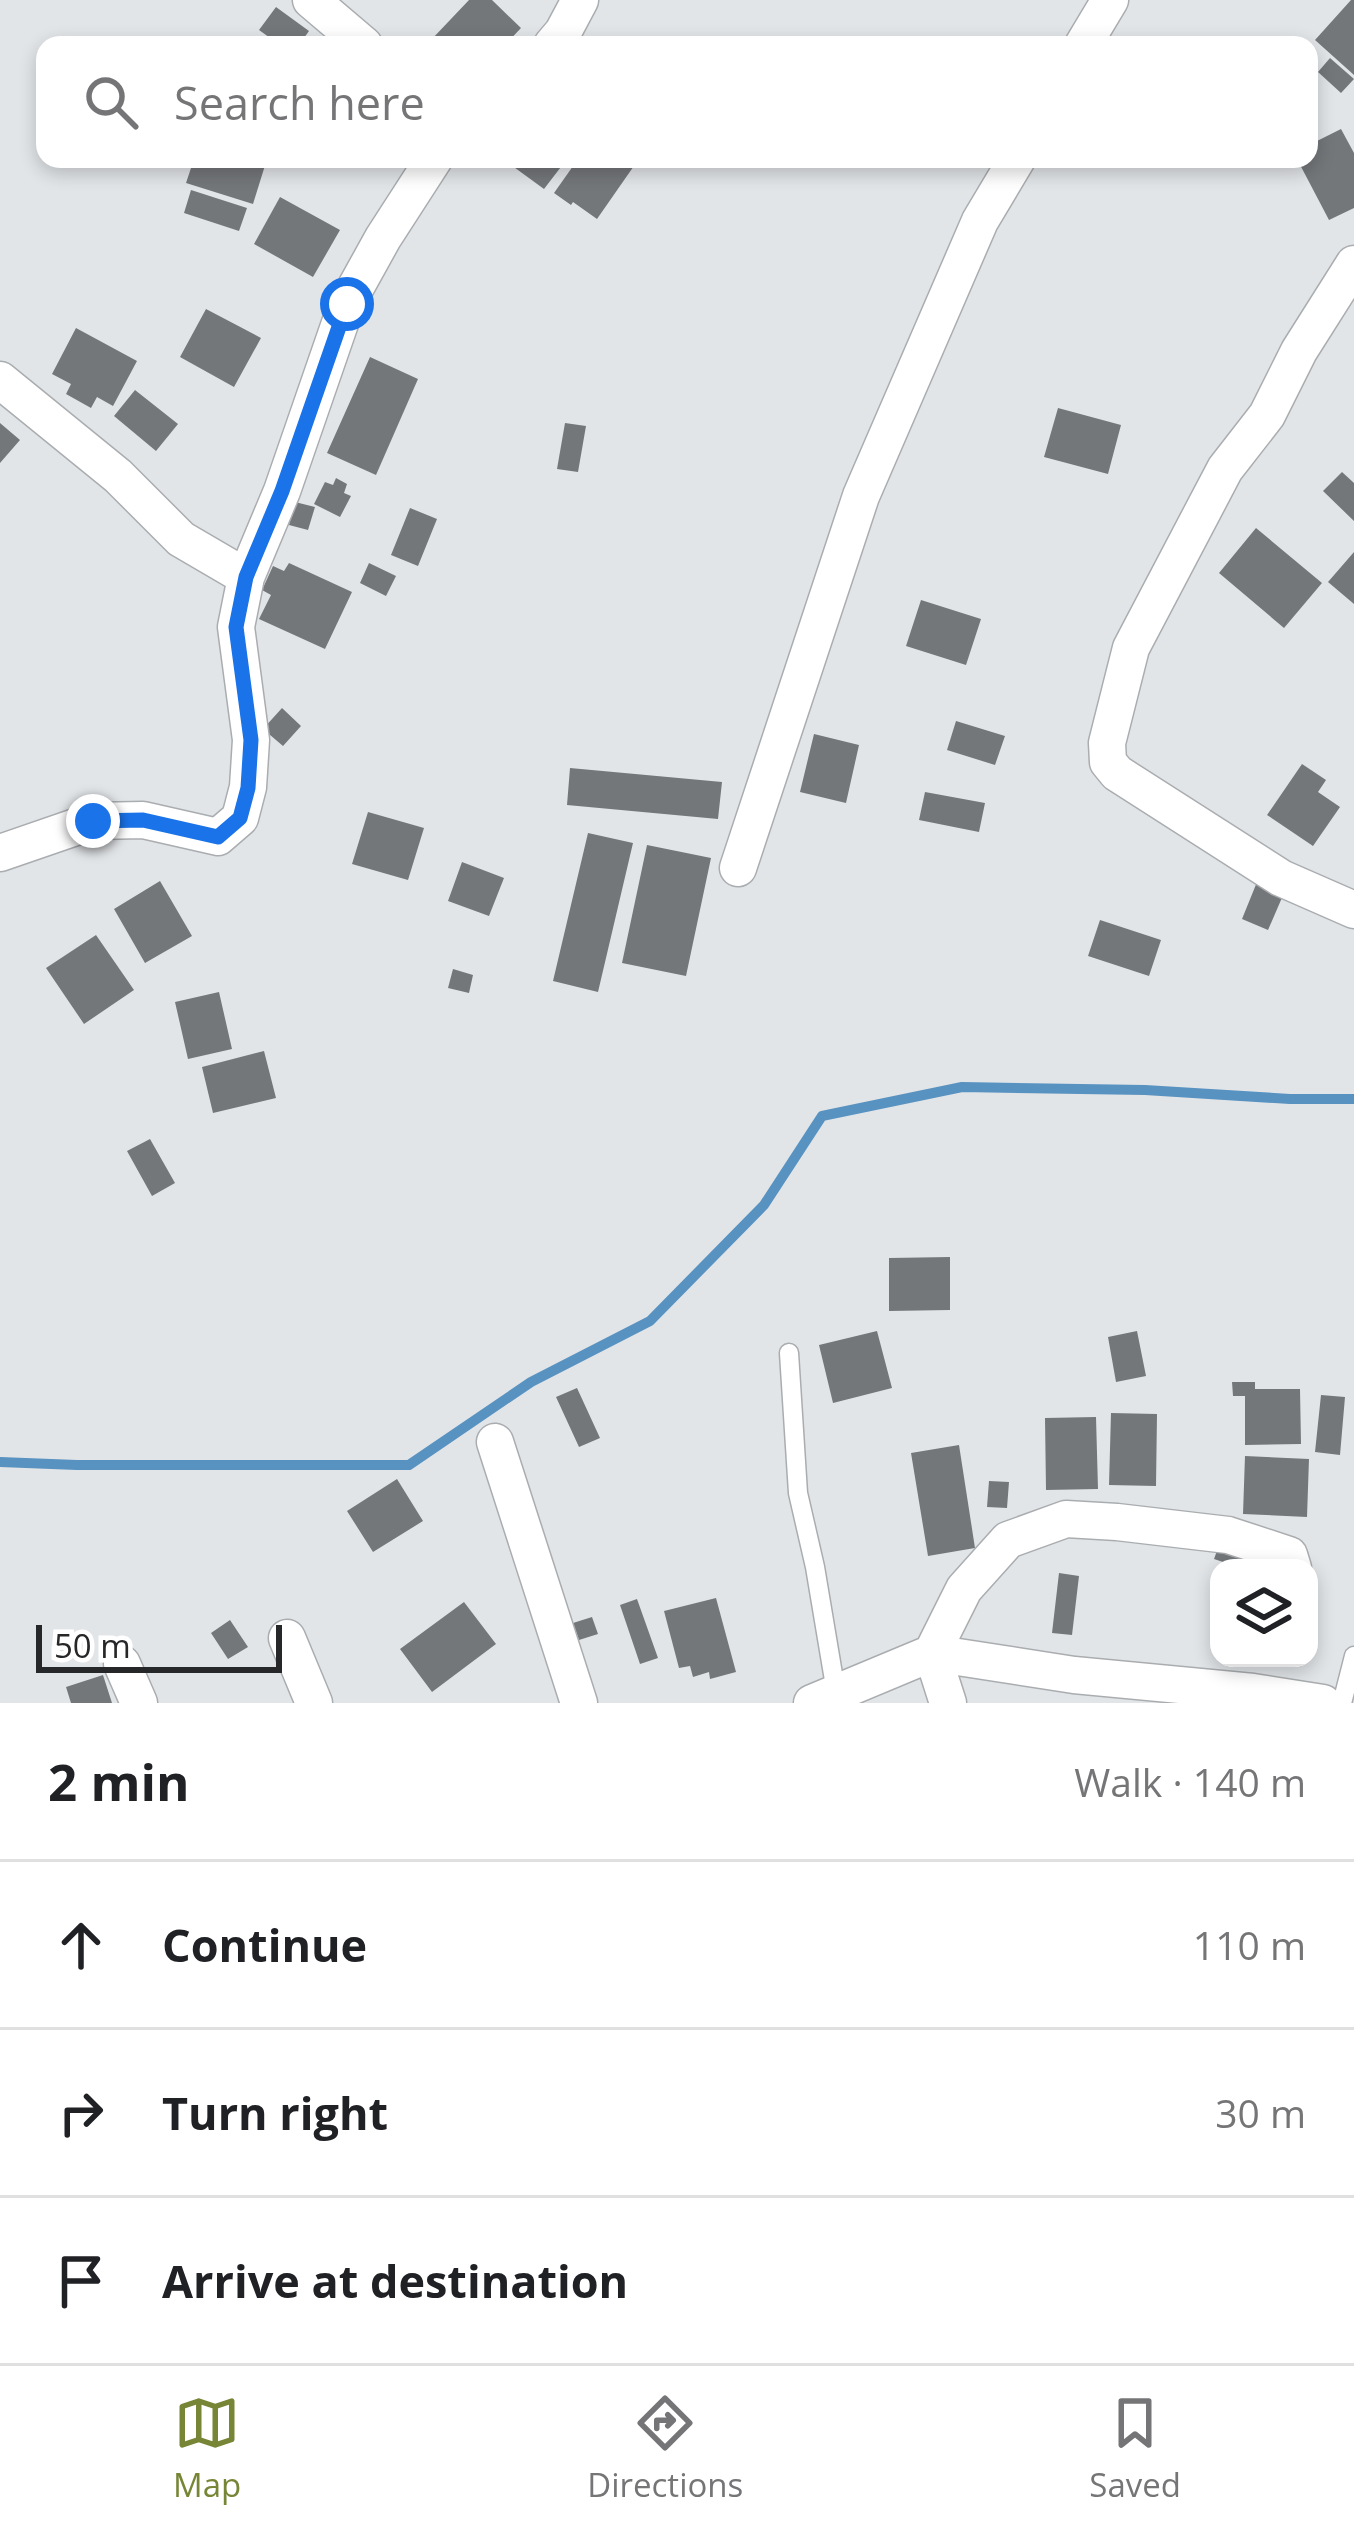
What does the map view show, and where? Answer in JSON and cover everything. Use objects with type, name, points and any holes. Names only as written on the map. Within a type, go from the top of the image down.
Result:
[{"type":"street","points":[[311,0],[353,36]]},
{"type":"street","points":[[559,36],[580,0]]},
{"type":"street","points":[[1089,36],[1110,0]]},
{"type":"street","points":[[0,853],[93,821],[143,820],[218,837],[240,818],[248,788],[251,740],[236,627],[246,577],[282,491],[347,304],[428,168]]},
{"type":"street","points":[[738,868],[861,496],[980,221],[1012,168]]},
{"type":"street","points":[[1354,264],[1299,351],[1267,416],[1225,469],[1142,628],[1132,648],[1107,743],[1108,762],[1117,773],[1281,878],[1354,910]]},
{"type":"street","points":[[0,380],[118,476],[181,539],[246,577]]},
{"type":"street","points":[[495,1442],[580,1703]]},
{"type":"street","points":[[948,1703],[932,1653],[964,1589],[1008,1540],[1066,1519],[1117,1522],[1228,1535],[1290,1559]]},
{"type":"street","points":[[286,1638],[314,1703]]},
{"type":"street","points":[[824,1698],[932,1653],[1074,1675],[1259,1675],[1323,1703]]},
{"type":"street","points":[[122,1664],[139,1703]]},
{"type":"lane","points":[[789,1353],[798,1493],[815,1567],[824,1698]]},
{"type":"lane","points":[[1342,1703],[1354,1656]]},
{"type":"building","points":[[469,0],[492,0],[521,28],[513,36],[435,36]]},
{"type":"building","points":[[1354,0],[1354,75],[1318,43],[1318,37]]},
{"type":"building","points":[[276,7],[309,31],[305,36],[267,36],[259,30]]},
{"type":"building","points":[[1330,58],[1354,79],[1341,93],[1318,72]]},
{"type":"building","points":[[1341,129],[1354,153],[1354,208],[1329,220],[1302,168],[1318,168],[1318,140]]},
{"type":"building","points":[[191,168],[264,168],[253,204],[186,183]]},
{"type":"building","points":[[515,168],[560,168],[544,189]]},
{"type":"building","points":[[572,168],[633,168],[597,219],[554,193]]},
{"type":"building","points":[[191,190],[247,208],[239,231],[184,213]]},
{"type":"building","points":[[280,197],[340,230],[313,277],[254,244]]},
{"type":"building","points":[[206,309],[261,338],[234,387],[180,357]]},
{"type":"building","points":[[76,328],[137,361],[113,406],[97,397],[91,408],[66,394],[71,384],[52,374]]},
{"type":"building","points":[[370,357],[418,379],[376,475],[327,453]]},
{"type":"building","points":[[135,390],[178,424],[156,451],[114,416]]},
{"type":"building","points":[[1058,408],[1121,425],[1108,474],[1044,457]]},
{"type":"building","points":[[0,423],[20,440],[0,463]]},
{"type":"building","points":[[565,423],[586,426],[578,472],[557,469]]},
{"type":"building","points":[[1342,472],[1354,483],[1354,521],[1323,491]]},
{"type":"building","points":[[336,478],[347,484],[344,493],[351,496],[340,517],[314,504],[325,482],[333,485]]},
{"type":"building","points":[[295,502],[315,507],[308,530],[289,525]]},
{"type":"building","points":[[410,508],[437,519],[418,566],[391,555]]},
{"type":"building","points":[[1256,528],[1322,583],[1284,628],[1219,573]]},
{"type":"building","points":[[1354,552],[1354,604],[1328,582]]},
{"type":"building","points":[[289,563],[352,592],[325,649],[259,619],[271,595],[262,590],[273,566],[284,571]]},
{"type":"building","points":[[369,563],[396,576],[386,596],[360,583]]},
{"type":"building","points":[[921,600],[981,619],[966,665],[906,646]]},
{"type":"building","points":[[282,708],[301,726],[283,746],[263,729]]},
{"type":"building","points":[[956,721],[1005,736],[995,765],[947,750]]},
{"type":"building","points":[[814,734],[859,745],[846,803],[800,792]]},
{"type":"building","points":[[1302,764],[1326,780],[1318,792],[1340,807],[1313,846],[1267,815]]},
{"type":"building","points":[[570,768],[722,782],[718,819],[567,805]]},
{"type":"building","points":[[925,792],[985,803],[979,832],[919,820]]},
{"type":"building","points":[[368,812],[424,828],[408,880],[352,864]]},
{"type":"building","points":[[588,833],[633,843],[598,992],[553,981]]},
{"type":"building","points":[[647,845],[711,858],[686,976],[622,963]]},
{"type":"building","points":[[462,862],[504,878],[489,916],[448,901]]},
{"type":"building","points":[[160,881],[192,936],[145,963],[114,909]]},
{"type":"building","points":[[1257,882],[1284,893],[1268,930],[1242,919]]},
{"type":"building","points":[[1100,920],[1161,940],[1149,976],[1088,956]]},
{"type":"building","points":[[96,935],[134,990],[84,1024],[46,968]]},
{"type":"building","points":[[453,969],[473,975],[469,993],[448,988]]},
{"type":"building","points":[[219,992],[232,1049],[188,1059],[175,1002]]},
{"type":"building","points":[[264,1051],[276,1098],[213,1113],[202,1067]]},
{"type":"building","points":[[150,1139],[175,1183],[152,1196],[127,1151]]},
{"type":"building","points":[[950,1257],[950,1310],[889,1311],[889,1258]]},
{"type":"building","points":[[877,1331],[892,1388],[833,1403],[819,1345]]},
{"type":"building","points":[[1137,1331],[1146,1376],[1116,1382],[1108,1337]]},
{"type":"building","points":[[1232,1382],[1255,1382],[1255,1389],[1300,1389],[1301,1444],[1245,1445],[1245,1396],[1233,1396]]},
{"type":"building","points":[[577,1388],[600,1438],[579,1447],[556,1397]]},
{"type":"building","points":[[1321,1395],[1345,1397],[1340,1455],[1315,1452]]},
{"type":"building","points":[[1111,1413],[1157,1414],[1156,1486],[1109,1485]]},
{"type":"building","points":[[1096,1417],[1098,1489],[1046,1490],[1045,1418]]},
{"type":"building","points":[[959,1445],[975,1548],[928,1556],[911,1453]]},
{"type":"building","points":[[1245,1456],[1309,1459],[1307,1517],[1243,1514]]},
{"type":"building","points":[[397,1479],[423,1521],[373,1552],[347,1511]]},
{"type":"building","points":[[989,1481],[1009,1482],[1007,1508],[987,1507]]},
{"type":"building","points":[[1222,1537],[1265,1559],[1214,1559]]},
{"type":"building","points":[[1059,1573],[1079,1576],[1072,1635],[1052,1633]]},
{"type":"building","points":[[716,1598],[736,1672],[710,1679],[709,1672],[693,1677],[690,1666],[679,1668],[664,1611]]},
{"type":"building","points":[[637,1599],[658,1658],[640,1664],[620,1605]]},
{"type":"building","points":[[464,1602],[496,1644],[432,1692],[400,1649]]},
{"type":"building","points":[[592,1617],[598,1634],[579,1640],[573,1623]]},
{"type":"building","points":[[230,1620],[248,1647],[228,1659],[211,1633]]},
{"type":"building","points":[[103,1675],[112,1703],[71,1703],[66,1687]]},
{"type":"waterway","points":[[0,1462],[409,1465],[531,1382],[650,1321],[764,1205],[822,1116],[962,1087],[1354,1099]]},
{"type":"route","points":[[93,821],[143,820],[218,837],[240,818],[248,788],[251,740],[236,627],[246,577],[282,491],[347,304]]}]
